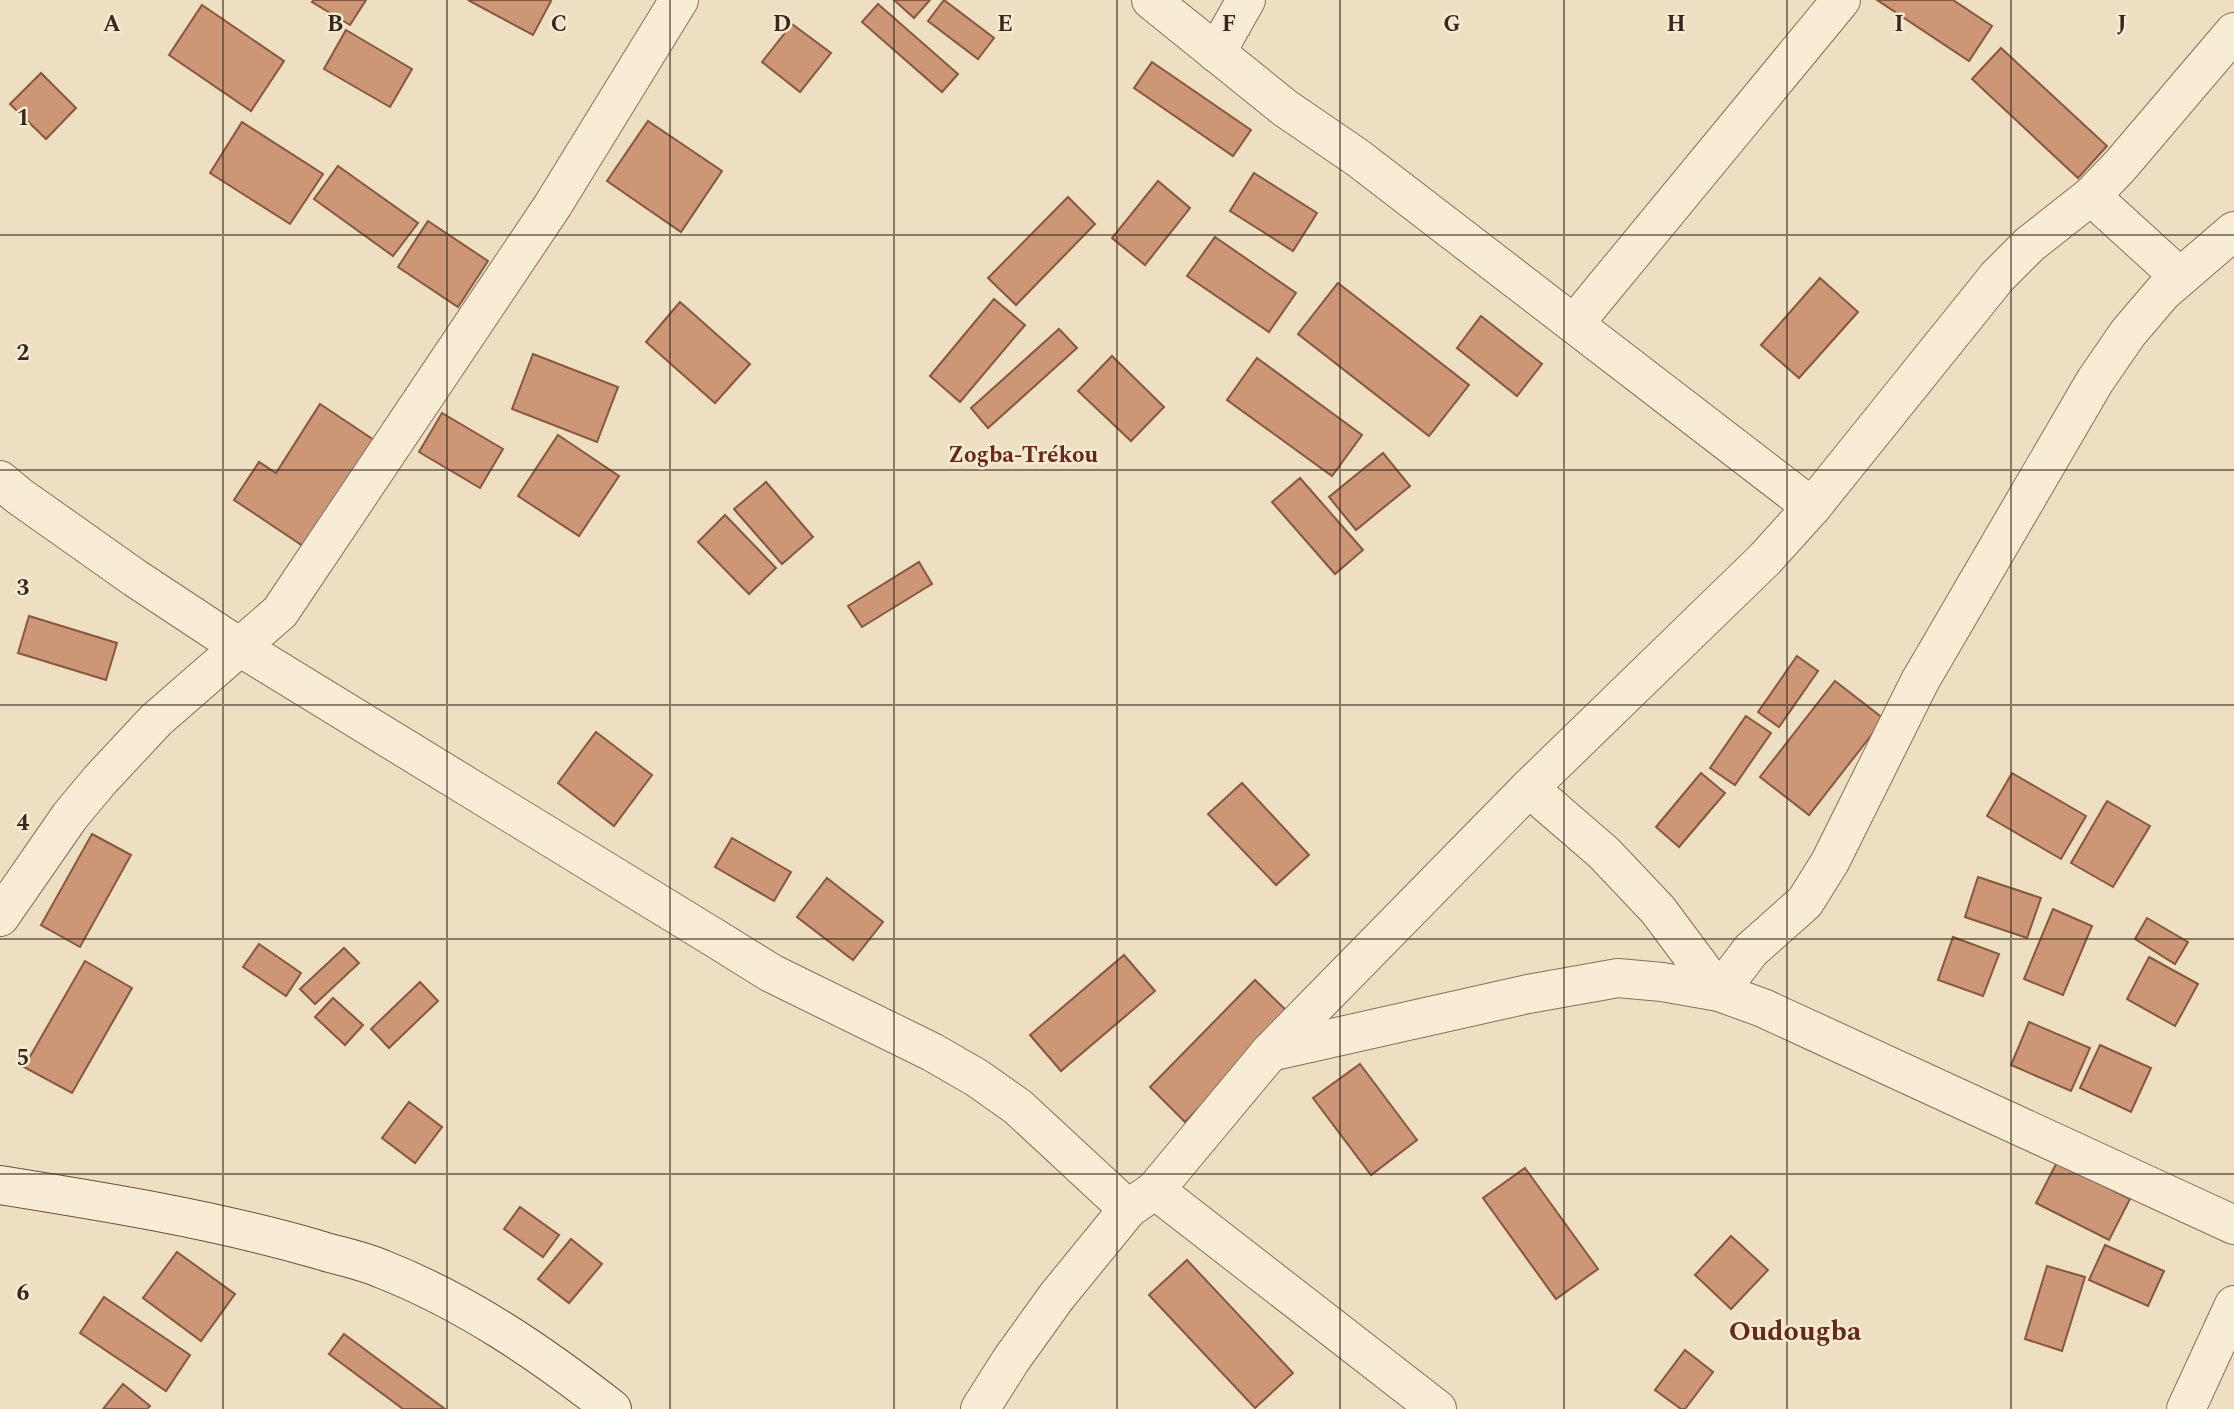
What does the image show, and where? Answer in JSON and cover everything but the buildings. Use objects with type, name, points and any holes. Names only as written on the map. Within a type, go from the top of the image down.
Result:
[{"type":"street","points":[[0,917],[70,816],[100,780],[156,720],[279,612],[312,567],[356,497],[553,205],[679,0]]},
{"type":"street","points":[[1151,0],[1285,108],[1358,158],[1812,507]]},
{"type":"street","points":[[1216,53],[1246,0]]},
{"type":"street","points":[[1574,324],[1841,0]]},
{"type":"street","points":[[980,1409],[1056,1296],[1270,1052],[1529,788],[1737,587],[1812,507],[1997,276],[2030,244],[2091,196],[2120,166],[2234,32]]},
{"type":"street","points":[[2091,196],[2180,277]]},
{"type":"street","points":[[1719,992],[1751,950],[1805,902],[1829,862],[1920,681],[2095,381],[2128,333],[2163,292],[2234,231]]},
{"type":"street","points":[[0,480],[135,578],[238,646],[771,973],[932,1052],[977,1078],[1437,1409]]},
{"type":"street","points":[[1529,788],[1604,853],[1658,910],[1719,992]]},
{"type":"street","points":[[1270,1052],[1528,994],[1618,978],[1719,992],[1763,1008],[2234,1225]]},
{"type":"street","points":[[0,1185],[167,1212],[284,1240],[381,1268],[439,1295],[510,1335],[611,1409]]},
{"type":"street","points":[[2186,1409],[2234,1306]]},
{"type":"district","name":"Zogba-Trékou","points":[[1023,455]]},
{"type":"district","name":"Oudougba","points":[[1795,1331]]}]
